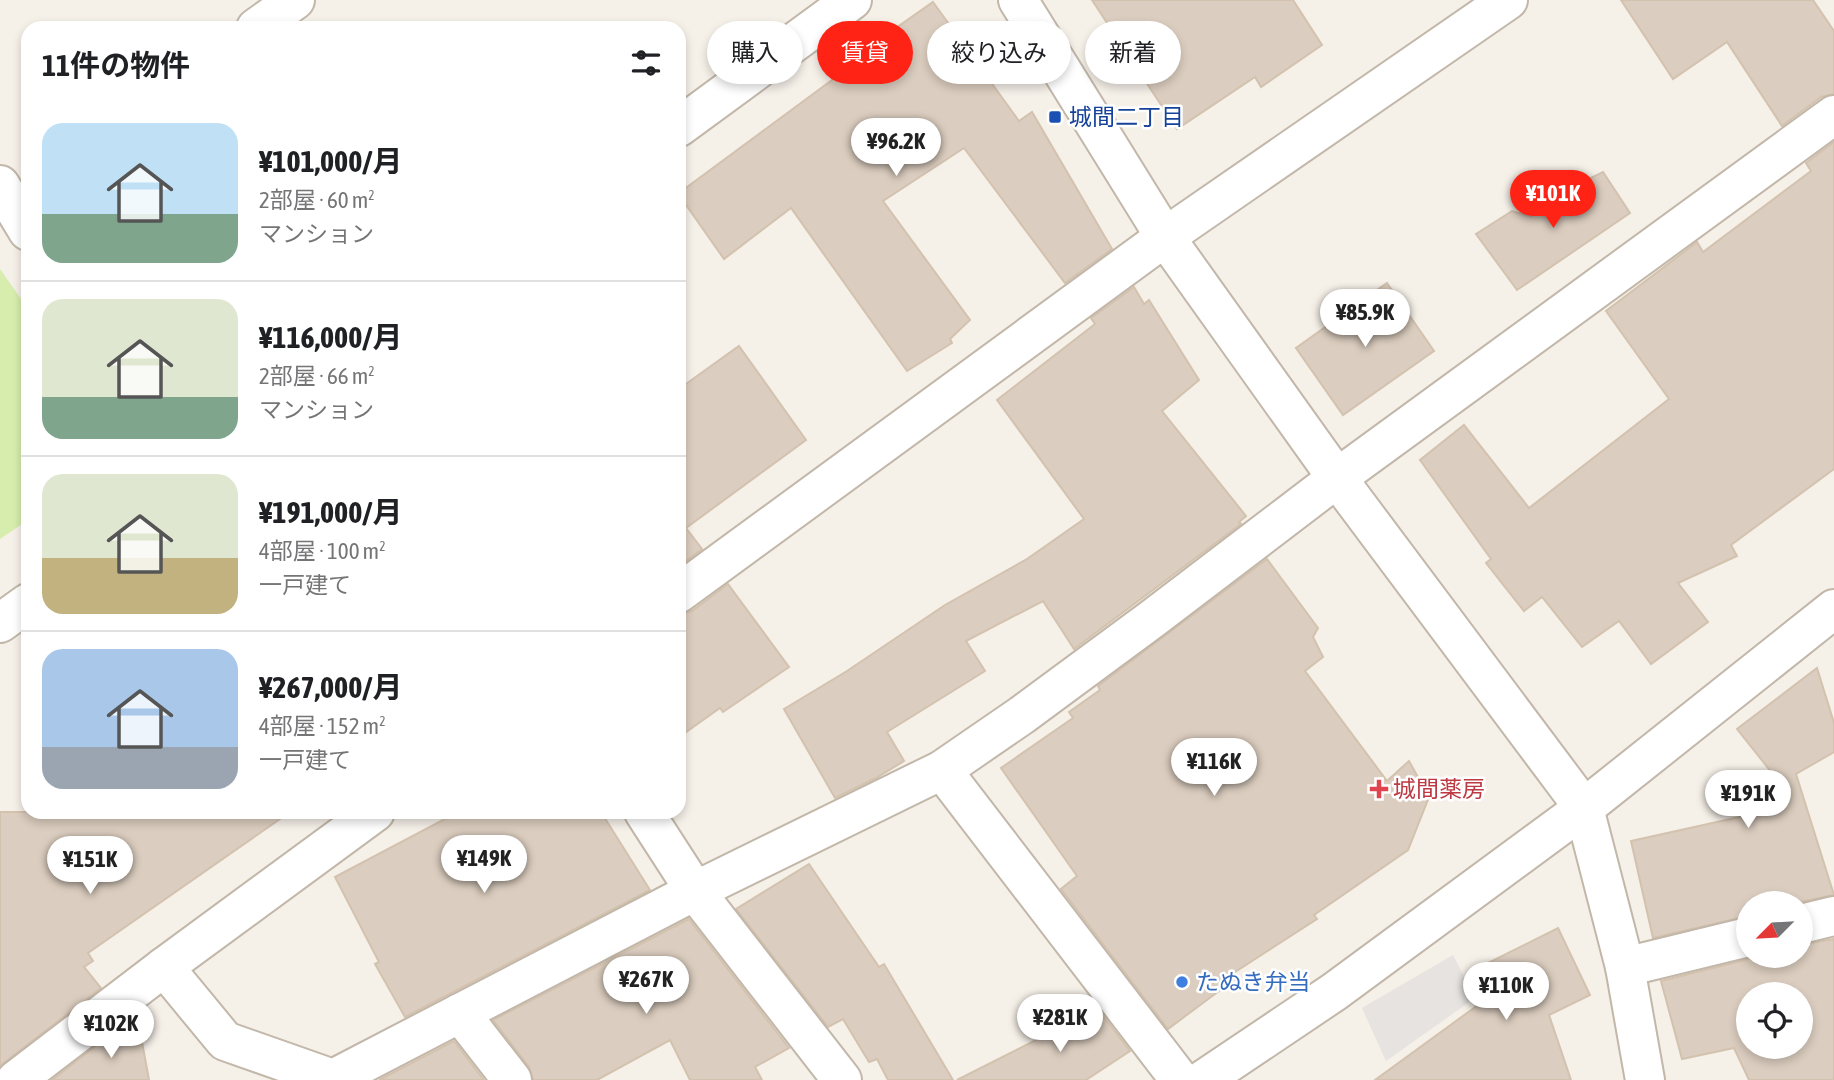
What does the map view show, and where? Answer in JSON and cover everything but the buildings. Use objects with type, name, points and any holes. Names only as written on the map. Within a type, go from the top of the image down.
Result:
[{"type":"street","points":[[266,21],[295,0]]},
{"type":"street","points":[[686,122],[852,0]]},
{"type":"street","points":[[1018,0],[1165,237],[1337,478],[1584,808],[1625,967],[1645,1080]]},
{"type":"street","points":[[686,588],[1165,237],[1508,0]]},
{"type":"street","points":[[164,967],[225,1041],[333,1079],[695,891],[942,771],[1022,715],[1337,478],[1834,115]]},
{"type":"street","points":[[0,623],[21,608]]},
{"type":"street","points":[[1203,1080],[1334,992],[1584,808],[1834,609]]},
{"type":"street","points":[[942,771],[1180,1080]]},
{"type":"street","points":[[16,1080],[365,819]]},
{"type":"street","points":[[649,819],[695,891],[842,1080]]},
{"type":"street","points":[[1813,921],[1834,916]]},
{"type":"street","points":[[1625,967],[1736,940]]},
{"type":"street","points":[[460,1013],[512,1080]]},
{"type":"green space","points":[[0,269],[21,299],[21,525],[0,539]]},
{"type":"shaded area","points":[[1453,955],[1475,998],[1386,1061],[1362,1008]]},
{"type":"place","name":"城間二丁目","points":[[1055,117]]},
{"type":"place","name":"城間薬房","points":[[1379,789]]},
{"type":"place","name":"たぬき弁当","points":[[1182,982]]}]
